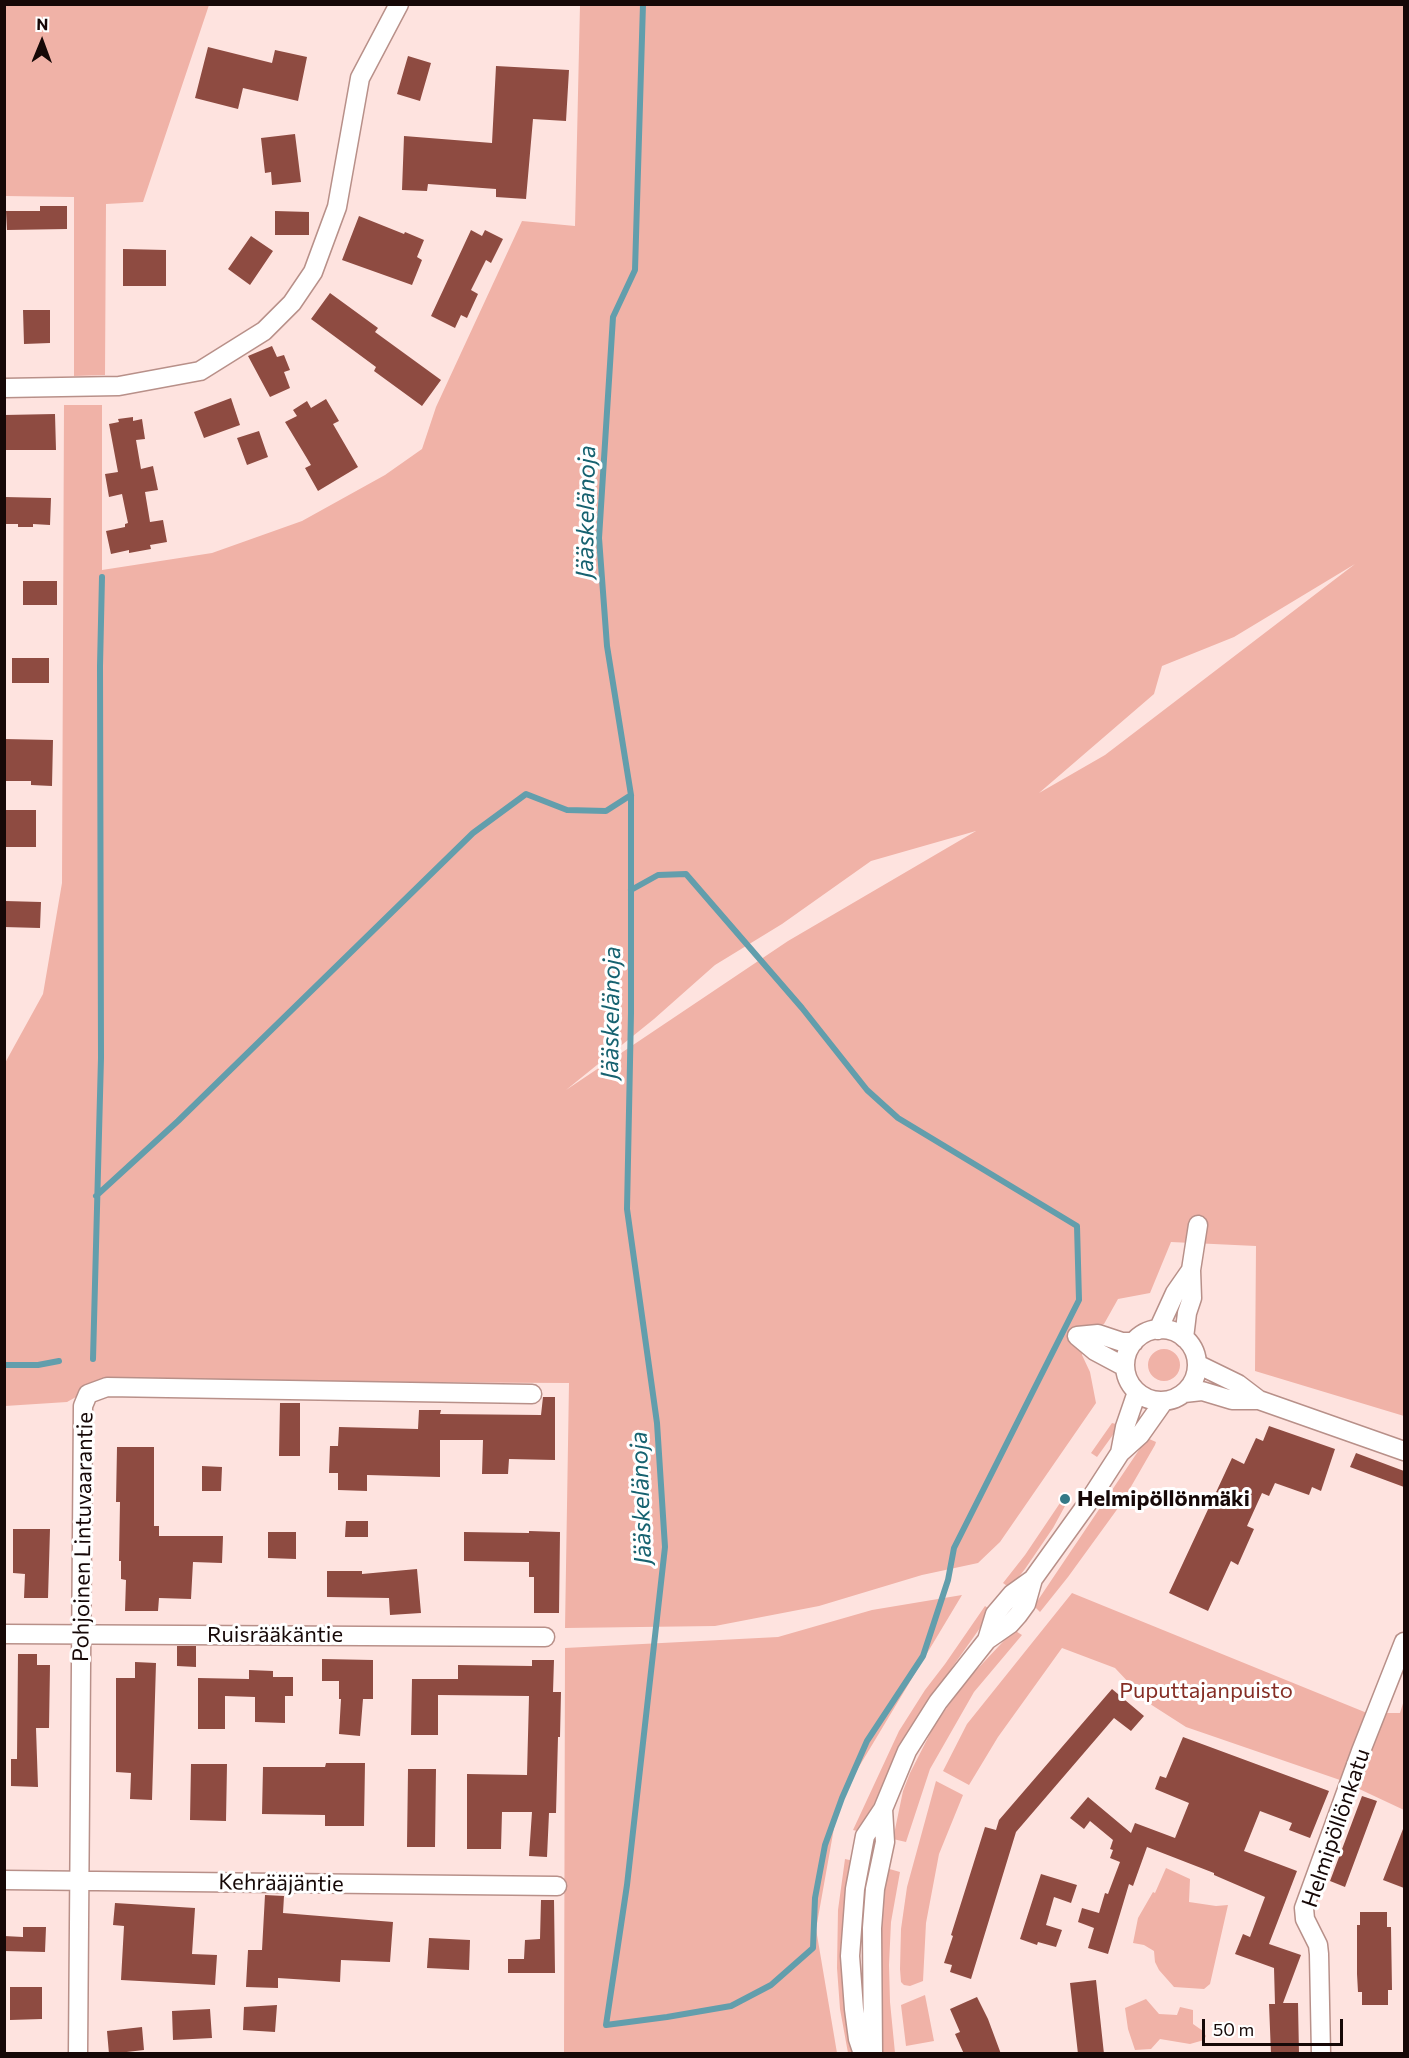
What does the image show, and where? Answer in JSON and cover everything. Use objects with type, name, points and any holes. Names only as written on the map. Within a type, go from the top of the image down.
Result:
[{"type":"street","points":[[4,388],[119,386],[200,372],[264,331],[292,303],[314,272],[337,207],[360,78],[399,4]]},
{"type":"street","points":[[1184,1338],[1187,1313],[1192,1298],[1191,1270],[1198,1225]]},
{"type":"street","points":[[1158,1330],[1175,1293],[1191,1270]]},
{"type":"street","points":[[1184,1393],[1196,1375],[1197,1364],[1195,1353],[1184,1338],[1168,1330],[1158,1330],[1140,1336],[1126,1357],[1125,1367],[1131,1385],[1145,1398],[1164,1401],[1174,1399],[1184,1393],[1202,1391],[1232,1400],[1259,1400]]},
{"type":"street","points":[[1125,1367],[1095,1351],[1077,1336],[1098,1334],[1122,1342],[1134,1342]]},
{"type":"street","points":[[1197,1364],[1238,1384],[1259,1400],[1404,1451]]},
{"type":"street","name":"Pohjoinen Lintuvaarantie","points":[[78,2054],[82,1406],[88,1394],[107,1387],[532,1394]]},
{"type":"street","points":[[1120,1453],[1125,1427],[1137,1392]]},
{"type":"street","points":[[863,2054],[858,2039],[854,2009],[850,1956],[855,1889],[865,1836],[883,1809],[903,1760],[920,1729],[938,1702],[987,1640],[995,1614],[1012,1594],[1034,1579],[1120,1453],[1140,1435],[1164,1401]]},
{"type":"street","name":"Ruisrääkäntie","points":[[4,1634],[545,1637]]},
{"type":"street","name":"Helmipöllönkatu","points":[[1321,2054],[1318,1945],[1305,1918],[1304,1908],[1361,1751],[1404,1642]]},
{"type":"street","points":[[873,2054],[872,1928],[875,1889],[885,1842],[883,1809]]},
{"type":"street","name":"Kehrääjäntie","points":[[4,1880],[557,1886]]},
{"type":"green space","points":[[5,4],[209,5],[143,202],[106,204],[105,375],[74,376],[74,197],[5,196]]},
{"type":"green space","points":[[580,5],[1404,5],[1404,1416],[1255,1371],[1256,1246],[1171,1242],[1150,1293],[1118,1299],[1104,1324],[1087,1330],[1082,1355],[1090,1372],[1096,1403],[1000,1542],[978,1563],[922,1575],[819,1606],[715,1626],[565,1628],[569,1383],[112,1377],[67,1402],[5,1406],[5,1063],[43,994],[62,883],[64,405],[102,405],[102,570],[212,553],[302,521],[385,475],[422,449],[436,407],[522,221],[575,226]],"holes":[[[1355,564],[1105,755],[1039,793],[1154,694],[1162,666],[1234,637]],[[976,831],[788,941],[566,1090],[654,1019],[715,965],[782,924],[871,861]]]},
{"type":"green space","points":[[1164,1349],[1175,1354],[1180,1365],[1175,1376],[1164,1381],[1153,1376],[1148,1365],[1153,1354]]},
{"type":"green space","points":[[1112,1423],[1120,1425],[1097,1457],[1091,1453]]},
{"type":"green space","points":[[1147,1438],[1156,1442],[1155,1445],[1121,1504],[1040,1612],[1034,1606]]},
{"type":"green space","points":[[1060,1503],[1065,1506],[1053,1528],[1010,1588],[1003,1583]]},
{"type":"green space","name":"Puputtajanpuisto","points":[[1072,1593],[1367,1713],[1400,1713],[1404,1700],[1404,1810],[1340,1780],[1186,1727],[1147,1702],[1115,1668],[1062,1648],[998,1737],[969,1785],[943,1771],[967,1724]]},
{"type":"green space","points":[[962,1595],[839,1800],[816,1929],[837,2053],[564,2054],[565,1648],[778,1637],[872,1610]]},
{"type":"green space","points":[[985,1606],[992,1611],[915,1720],[861,1832],[853,1830],[899,1731],[925,1690]]},
{"type":"green space","points":[[1014,1630],[1022,1635],[974,1692],[930,1769],[906,1842],[893,1839],[903,1791],[935,1724],[967,1680]]},
{"type":"green space","points":[[936,1781],[963,1795],[939,1854],[926,1923],[923,1981],[910,1986],[901,1982],[901,1929],[907,1887]]},
{"type":"green space","points":[[845,1859],[854,1861],[857,2053],[848,2053],[840,2009],[837,1968],[838,1910]]},
{"type":"green space","points":[[886,1868],[900,1872],[891,1922],[889,1965],[895,2053],[881,2054],[879,1932]]},
{"type":"green space","points":[[1166,1868],[1190,1879],[1189,1902],[1216,1906],[1228,1905],[1210,1984],[1204,1989],[1174,1987],[1159,1970],[1155,1962],[1154,1951],[1144,1945],[1133,1943],[1138,1918],[1153,1892],[1155,1893]]},
{"type":"green space","points":[[925,1995],[934,2041],[906,2046],[901,2005]]},
{"type":"green space","points":[[1146,1999],[1159,2014],[1177,2015],[1180,2007],[1193,2010],[1193,2024],[1203,2031],[1206,2036],[1204,2040],[1190,2044],[1160,2039],[1151,2049],[1135,2050],[1128,2029],[1125,2008]]},
{"type":"building","points":[[208,47],[272,63],[275,50],[307,57],[298,101],[243,88],[238,109],[195,98]]},
{"type":"building","points":[[408,56],[431,63],[420,101],[397,94]]},
{"type":"building","points":[[496,66],[569,70],[566,121],[533,119],[526,199],[496,197],[496,189],[428,184],[427,191],[402,190],[404,136],[492,143]]},
{"type":"building","points":[[295,134],[301,182],[272,185],[271,172],[265,173],[261,138]]},
{"type":"building","points":[[40,206],[67,206],[67,229],[7,230],[6,211],[40,211]]},
{"type":"building","points":[[275,211],[309,212],[309,235],[275,235]]},
{"type":"building","points":[[359,216],[424,240],[417,257],[422,260],[412,285],[342,260]]},
{"type":"building","points":[[471,230],[482,236],[485,230],[503,239],[491,263],[486,260],[471,290],[478,294],[467,318],[461,315],[455,328],[431,316]]},
{"type":"building","points":[[251,236],[273,251],[250,285],[228,269]]},
{"type":"building","points":[[123,249],[166,250],[166,286],[123,286]]},
{"type":"building","points":[[330,293],[378,328],[375,332],[441,380],[422,406],[374,371],[376,367],[311,319]]},
{"type":"building","points":[[23,310],[50,310],[50,343],[24,344]]},
{"type":"building","points":[[272,346],[277,357],[284,355],[290,370],[284,372],[290,388],[270,397],[248,356]]},
{"type":"building","points":[[231,398],[240,425],[204,438],[194,412]]},
{"type":"building","points":[[326,399],[339,421],[333,424],[358,467],[318,491],[305,468],[311,465],[285,422],[297,416],[293,410],[307,401],[311,408]]},
{"type":"building","points":[[55,414],[56,450],[4,450],[4,415]]},
{"type":"building","points":[[133,417],[133,421],[142,419],[145,439],[136,440],[141,469],[153,466],[158,490],[145,492],[150,522],[163,520],[167,542],[150,545],[151,549],[111,554],[106,531],[125,527],[128,523],[122,494],[109,497],[105,474],[118,472],[109,424],[119,422],[118,419]]},
{"type":"building","points":[[259,431],[268,457],[247,465],[237,438]]},
{"type":"building","points":[[4,497],[51,498],[50,525],[33,524],[33,527],[18,527],[18,524],[4,524]]},
{"type":"building","points":[[23,581],[57,581],[57,605],[23,605]]},
{"type":"building","points":[[12,658],[49,658],[49,683],[12,683]]},
{"type":"building","points":[[4,739],[53,740],[52,786],[31,785],[31,781],[4,781]]},
{"type":"building","points":[[4,810],[36,810],[36,847],[4,847]]},
{"type":"building","points":[[5,901],[41,902],[40,928],[4,927]]},
{"type":"building","points":[[543,1397],[555,1397],[555,1460],[509,1459],[508,1474],[482,1474],[483,1440],[440,1440],[440,1477],[367,1475],[367,1491],[338,1490],[338,1473],[329,1473],[330,1446],[338,1446],[339,1427],[418,1429],[419,1410],[441,1410],[440,1414],[541,1415]]},
{"type":"building","points":[[280,1403],[300,1403],[300,1456],[279,1456]]},
{"type":"building","points":[[1269,1426],[1335,1449],[1321,1491],[1312,1487],[1309,1495],[1275,1483],[1269,1496],[1262,1493],[1247,1526],[1254,1529],[1238,1565],[1231,1561],[1208,1611],[1169,1593],[1232,1458],[1244,1464],[1256,1438],[1263,1441]]},
{"type":"building","points":[[117,1447],[154,1447],[154,1526],[159,1526],[159,1536],[223,1536],[222,1563],[193,1562],[191,1599],[159,1598],[158,1611],[125,1611],[126,1580],[121,1579],[121,1561],[119,1561],[120,1502],[116,1502]]},
{"type":"building","points":[[1356,1453],[1404,1471],[1404,1487],[1350,1467]]},
{"type":"building","points":[[202,1466],[222,1467],[221,1491],[202,1491]]},
{"type":"building","points":[[346,1521],[368,1521],[368,1537],[345,1537]]},
{"type":"building","points":[[13,1529],[50,1529],[48,1598],[24,1598],[25,1574],[13,1573]]},
{"type":"building","points":[[529,1531],[560,1532],[559,1613],[534,1613],[534,1577],[529,1577],[529,1562],[464,1561],[464,1532],[529,1533]]},
{"type":"building","points":[[268,1532],[296,1532],[296,1559],[268,1558]]},
{"type":"building","points":[[417,1569],[421,1613],[390,1615],[389,1598],[327,1597],[327,1571],[362,1571],[362,1574]]},
{"type":"building","points":[[177,1646],[196,1646],[196,1667],[177,1666]]},
{"type":"building","points":[[18,1654],[37,1654],[37,1665],[50,1665],[49,1728],[36,1728],[38,1787],[11,1786],[11,1759],[17,1759]]},
{"type":"building","points":[[322,1659],[373,1660],[373,1699],[363,1699],[360,1736],[339,1734],[341,1699],[339,1699],[339,1681],[322,1681]]},
{"type":"building","points":[[532,1660],[554,1660],[553,1692],[561,1692],[556,1813],[549,1813],[547,1857],[529,1856],[532,1812],[502,1812],[501,1849],[467,1849],[467,1774],[527,1775],[529,1696],[438,1695],[438,1735],[411,1735],[412,1679],[458,1679],[458,1665],[532,1666]]},
{"type":"building","points":[[135,1662],[156,1663],[152,1800],[130,1799],[131,1773],[116,1772],[116,1678],[135,1678]]},
{"type":"building","points":[[249,1670],[273,1671],[273,1677],[293,1677],[293,1696],[285,1696],[285,1723],[255,1722],[255,1697],[225,1696],[225,1729],[198,1729],[198,1678],[249,1679]]},
{"type":"building","points":[[1112,1689],[1144,1716],[1131,1731],[1114,1718],[1016,1832],[971,1979],[950,1972],[952,1965],[944,1963],[985,1827],[996,1830],[999,1820]]},
{"type":"building","points":[[1183,1737],[1329,1791],[1310,1838],[1289,1830],[1292,1823],[1260,1811],[1244,1851],[1297,1871],[1269,1944],[1301,1955],[1283,2003],[1298,2003],[1299,2054],[1271,2054],[1269,2004],[1275,2004],[1274,1968],[1235,1954],[1243,1934],[1250,1937],[1265,1897],[1214,1875],[1214,1873],[1147,1847],[1133,1886],[1129,1884],[1108,1954],[1088,1948],[1094,1928],[1078,1922],[1082,1908],[1099,1913],[1105,1893],[1108,1894],[1120,1862],[1110,1858],[1113,1840],[1090,1821],[1084,1829],[1070,1818],[1088,1797],[1131,1833],[1135,1823],[1175,1838],[1189,1803],[1155,1789],[1160,1776],[1166,1778]]},
{"type":"building","points":[[326,1763],[365,1763],[364,1826],[325,1826],[325,1815],[262,1814],[263,1767],[325,1767]]},
{"type":"building","points":[[191,1764],[227,1764],[226,1821],[190,1820]]},
{"type":"building","points":[[408,1769],[436,1769],[435,1847],[407,1847]]},
{"type":"building","points":[[1362,1796],[1377,1801],[1345,1887],[1330,1881]]},
{"type":"building","points":[[1404,1829],[1404,1888],[1383,1880]]},
{"type":"building","points":[[1041,1874],[1077,1885],[1071,1903],[1054,1897],[1046,1925],[1062,1930],[1056,1947],[1038,1942],[1037,1945],[1020,1939]]},
{"type":"building","points":[[265,1895],[284,1896],[283,1913],[393,1922],[390,1962],[341,1960],[340,1982],[278,1978],[278,1988],[246,1987],[248,1950],[262,1950]]},
{"type":"building","points":[[541,1900],[554,1900],[555,1973],[508,1973],[508,1959],[524,1959],[525,1940],[540,1939]]},
{"type":"building","points":[[115,1903],[195,1908],[192,1954],[217,1955],[215,1985],[121,1980],[124,1926],[113,1925]]},
{"type":"building","points":[[1360,1912],[1387,1912],[1387,1927],[1391,1927],[1392,1990],[1388,1990],[1388,2005],[1362,2005],[1362,1992],[1358,1992],[1357,1925],[1360,1925]]},
{"type":"building","points":[[23,1927],[46,1927],[45,1952],[4,1951],[4,1936],[23,1937]]},
{"type":"building","points":[[429,1938],[470,1940],[469,1970],[427,1968]]},
{"type":"building","points":[[1096,1980],[1104,2054],[1078,2054],[1070,1983]]},
{"type":"building","points":[[10,1987],[42,1987],[42,2019],[10,2020]]},
{"type":"building","points":[[977,1997],[1001,2054],[964,2054],[955,2034],[960,2032],[950,2009]]},
{"type":"building","points":[[277,2005],[275,2032],[243,2030],[244,2007]]},
{"type":"building","points":[[210,2009],[212,2038],[173,2040],[172,2011]]},
{"type":"building","points":[[142,2027],[144,2050],[109,2054],[107,2031]]},
{"type":"waterway","name":"Jääskelänoja","points":[[631,890],[658,875],[686,874],[802,1008],[867,1090],[898,1118],[1077,1226],[1079,1300],[954,1548],[948,1580],[923,1656],[867,1741],[842,1798],[825,1845],[815,1898],[813,1948],[771,1985],[731,2006],[606,2025],[627,1885],[665,1547],[657,1423],[627,1209],[631,1013],[631,795],[607,646],[599,538],[613,317],[635,270],[643,4]]},
{"type":"waterway","points":[[93,1359],[101,1058],[100,666],[102,577]]},
{"type":"waterway","points":[[96,1196],[178,1121],[473,833],[526,794],[567,810],[606,811],[631,795]]},
{"type":"waterway","points":[[4,1365],[38,1365],[59,1361]]},
{"type":"place","name":"Helmipöllönmäki","points":[[1065,1499]]}]
